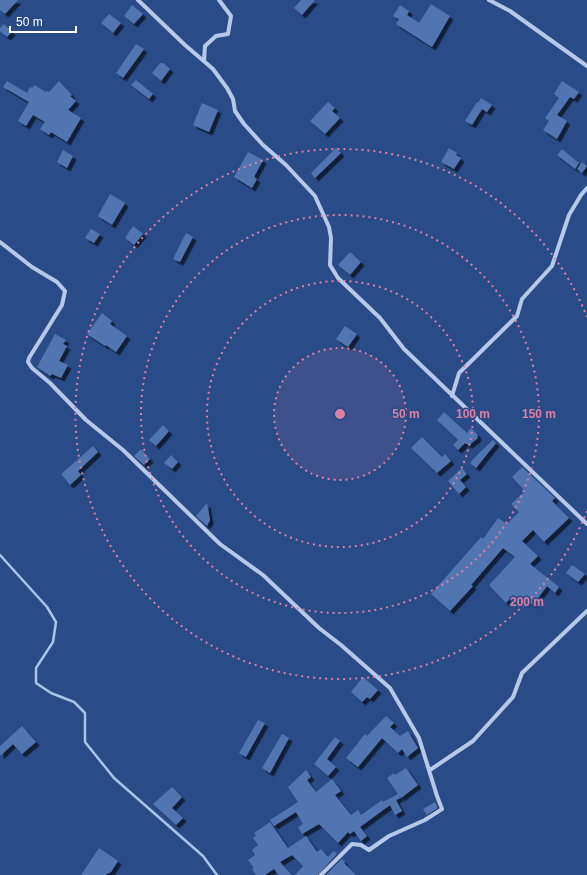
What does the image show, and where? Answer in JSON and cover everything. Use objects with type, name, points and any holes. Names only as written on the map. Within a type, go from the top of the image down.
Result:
[{"type":"street","points":[[138,0],[185,45],[213,69],[227,88],[233,99],[235,110],[244,124],[263,145],[286,165],[315,196],[330,227],[330,264],[338,278],[380,318],[404,348],[452,396],[587,524]]},
{"type":"street","points":[[204,61],[205,46],[216,36],[228,34],[231,16],[219,0]]},
{"type":"street","points":[[489,0],[510,11],[587,66]]},
{"type":"street","points":[[452,396],[459,373],[517,316],[522,299],[552,266],[569,215],[587,188]]},
{"type":"street","points":[[0,242],[32,267],[57,282],[65,291],[62,305],[29,358],[28,362],[32,368],[50,383],[86,420],[123,450],[220,544],[263,575],[319,628],[341,645],[390,688],[419,738],[442,808],[425,820],[389,836],[369,850],[361,845],[352,844],[321,875]]},
{"type":"street","points":[[430,770],[473,741],[513,697],[522,673],[587,611]]},
{"type":"building","points":[[0,0],[18,0],[5,14],[0,10]]},
{"type":"building","points":[[301,0],[315,0],[302,15],[294,8]]},
{"type":"building","points":[[431,4],[450,16],[432,47],[396,24],[399,19],[393,16],[400,5],[409,11],[407,15],[419,23]]},
{"type":"building","points":[[132,5],[143,14],[134,24],[124,16]]},
{"type":"building","points":[[109,14],[121,23],[113,33],[101,23]]},
{"type":"building","points":[[4,24],[12,32],[7,37],[0,31],[0,28]]},
{"type":"building","points":[[136,44],[144,49],[123,78],[116,73]]},
{"type":"building","points":[[160,63],[163,63],[170,69],[161,81],[152,73]]},
{"type":"building","points":[[136,80],[153,94],[149,99],[131,85]]},
{"type":"building","points":[[7,81],[27,93],[30,87],[33,88],[34,85],[46,92],[49,92],[59,81],[72,95],[70,96],[76,101],[68,110],[81,118],[67,142],[51,132],[49,135],[40,129],[45,122],[33,115],[26,126],[18,121],[29,102],[3,87]]},
{"type":"building","points":[[562,81],[579,92],[574,99],[570,97],[557,115],[567,121],[557,139],[543,130],[549,121],[545,118],[559,98],[554,94]]},
{"type":"building","points":[[481,98],[492,105],[487,112],[482,109],[472,125],[465,121]]},
{"type":"building","points":[[328,102],[335,108],[332,111],[340,118],[325,134],[310,121]]},
{"type":"building","points":[[202,103],[218,110],[209,132],[193,125]]},
{"type":"building","points":[[336,148],[341,153],[315,178],[311,173]]},
{"type":"building","points":[[449,148],[457,153],[456,155],[461,158],[454,169],[441,162]]},
{"type":"building","points":[[562,149],[579,163],[575,169],[557,155]]},
{"type":"building","points":[[63,150],[73,156],[67,168],[57,162]]},
{"type":"building","points":[[248,152],[263,160],[254,177],[257,179],[252,188],[234,177]]},
{"type":"building","points":[[582,162],[587,166],[582,173],[577,169]]},
{"type":"building","points":[[110,194],[125,203],[112,225],[98,216]]},
{"type":"building","points":[[133,226],[143,234],[134,245],[125,238]]},
{"type":"building","points":[[91,229],[100,234],[94,243],[85,238]]},
{"type":"building","points":[[186,233],[193,237],[180,262],[173,259]]},
{"type":"building","points":[[350,252],[361,262],[350,275],[338,265]]},
{"type":"building","points":[[102,313],[112,321],[110,324],[127,336],[116,352],[87,334]]},
{"type":"building","points":[[345,326],[357,334],[348,347],[336,339]]},
{"type":"building","points":[[55,334],[66,340],[63,344],[67,346],[59,361],[68,365],[61,378],[52,374],[50,376],[37,367]]},
{"type":"building","points":[[444,412],[467,433],[471,428],[478,435],[478,438],[469,445],[465,443],[458,450],[453,445],[458,440],[437,420]]},
{"type":"building","points":[[163,425],[169,431],[156,446],[149,440]]},
{"type":"building","points":[[422,437],[442,457],[445,454],[451,461],[437,473],[411,448]]},
{"type":"building","points":[[493,440],[496,443],[476,468],[470,463]]},
{"type":"building","points":[[93,446],[98,452],[78,471],[81,475],[70,485],[61,474]]},
{"type":"building","points":[[141,449],[150,459],[144,465],[134,456]]},
{"type":"building","points":[[171,455],[178,462],[172,469],[164,463]]},
{"type":"building","points":[[522,467],[555,498],[552,501],[569,518],[544,542],[533,530],[522,541],[538,556],[530,564],[559,587],[555,593],[547,586],[533,605],[527,601],[525,604],[513,595],[506,603],[489,585],[515,557],[503,548],[471,585],[473,586],[450,611],[431,594],[481,537],[483,539],[498,518],[507,524],[519,512],[511,504],[524,492],[524,490],[512,477]]},
{"type":"building","points":[[462,468],[467,474],[460,480],[466,487],[459,494],[448,481]]},
{"type":"building","points":[[207,503],[210,520],[207,526],[196,516]]},
{"type":"building","points":[[572,565],[585,574],[578,582],[566,573]]},
{"type":"building","points":[[363,677],[378,690],[370,699],[367,697],[362,702],[351,692]]},
{"type":"building","points":[[386,716],[394,723],[390,727],[400,736],[408,731],[418,748],[407,757],[402,749],[398,753],[382,738],[358,767],[346,758],[365,734],[367,736]]},
{"type":"building","points":[[258,720],[265,723],[246,757],[239,753]]},
{"type":"building","points":[[22,726],[36,742],[22,754],[13,744],[0,756],[0,746]]},
{"type":"building","points":[[282,734],[289,738],[270,773],[262,768]]},
{"type":"building","points":[[335,737],[340,741],[327,759],[336,767],[328,776],[314,764]]},
{"type":"building","points":[[406,768],[418,785],[401,798],[399,795],[400,798],[396,800],[402,811],[395,815],[390,805],[360,827],[367,836],[361,841],[354,831],[350,834],[348,832],[338,843],[319,824],[302,834],[298,827],[303,824],[296,812],[274,826],[270,820],[298,802],[288,787],[306,770],[311,777],[307,780],[316,792],[332,779],[341,791],[335,795],[351,815],[358,810],[361,815],[382,800],[383,802],[398,794],[387,778]]},
{"type":"building","points":[[172,787],[182,797],[172,808],[183,818],[176,825],[153,804]]},
{"type":"building","points":[[435,802],[438,808],[427,815],[423,809]]},
{"type":"building","points":[[270,822],[288,848],[306,836],[317,852],[321,849],[328,857],[334,851],[337,854],[318,875],[295,875],[303,866],[292,855],[280,862],[292,875],[279,875],[274,869],[265,875],[256,875],[252,869],[254,868],[248,860],[255,855],[252,850],[258,845],[253,838],[256,836],[254,833]]},
{"type":"building","points":[[99,848],[118,861],[111,872],[105,875],[81,875]]},
{"type":"building","points":[[342,859],[356,875],[326,875]]},
{"type":"waterway","points":[[0,555],[47,607],[56,622],[53,642],[36,668],[36,683],[51,693],[74,702],[85,713],[85,742],[114,778],[203,856],[217,875]]}]
